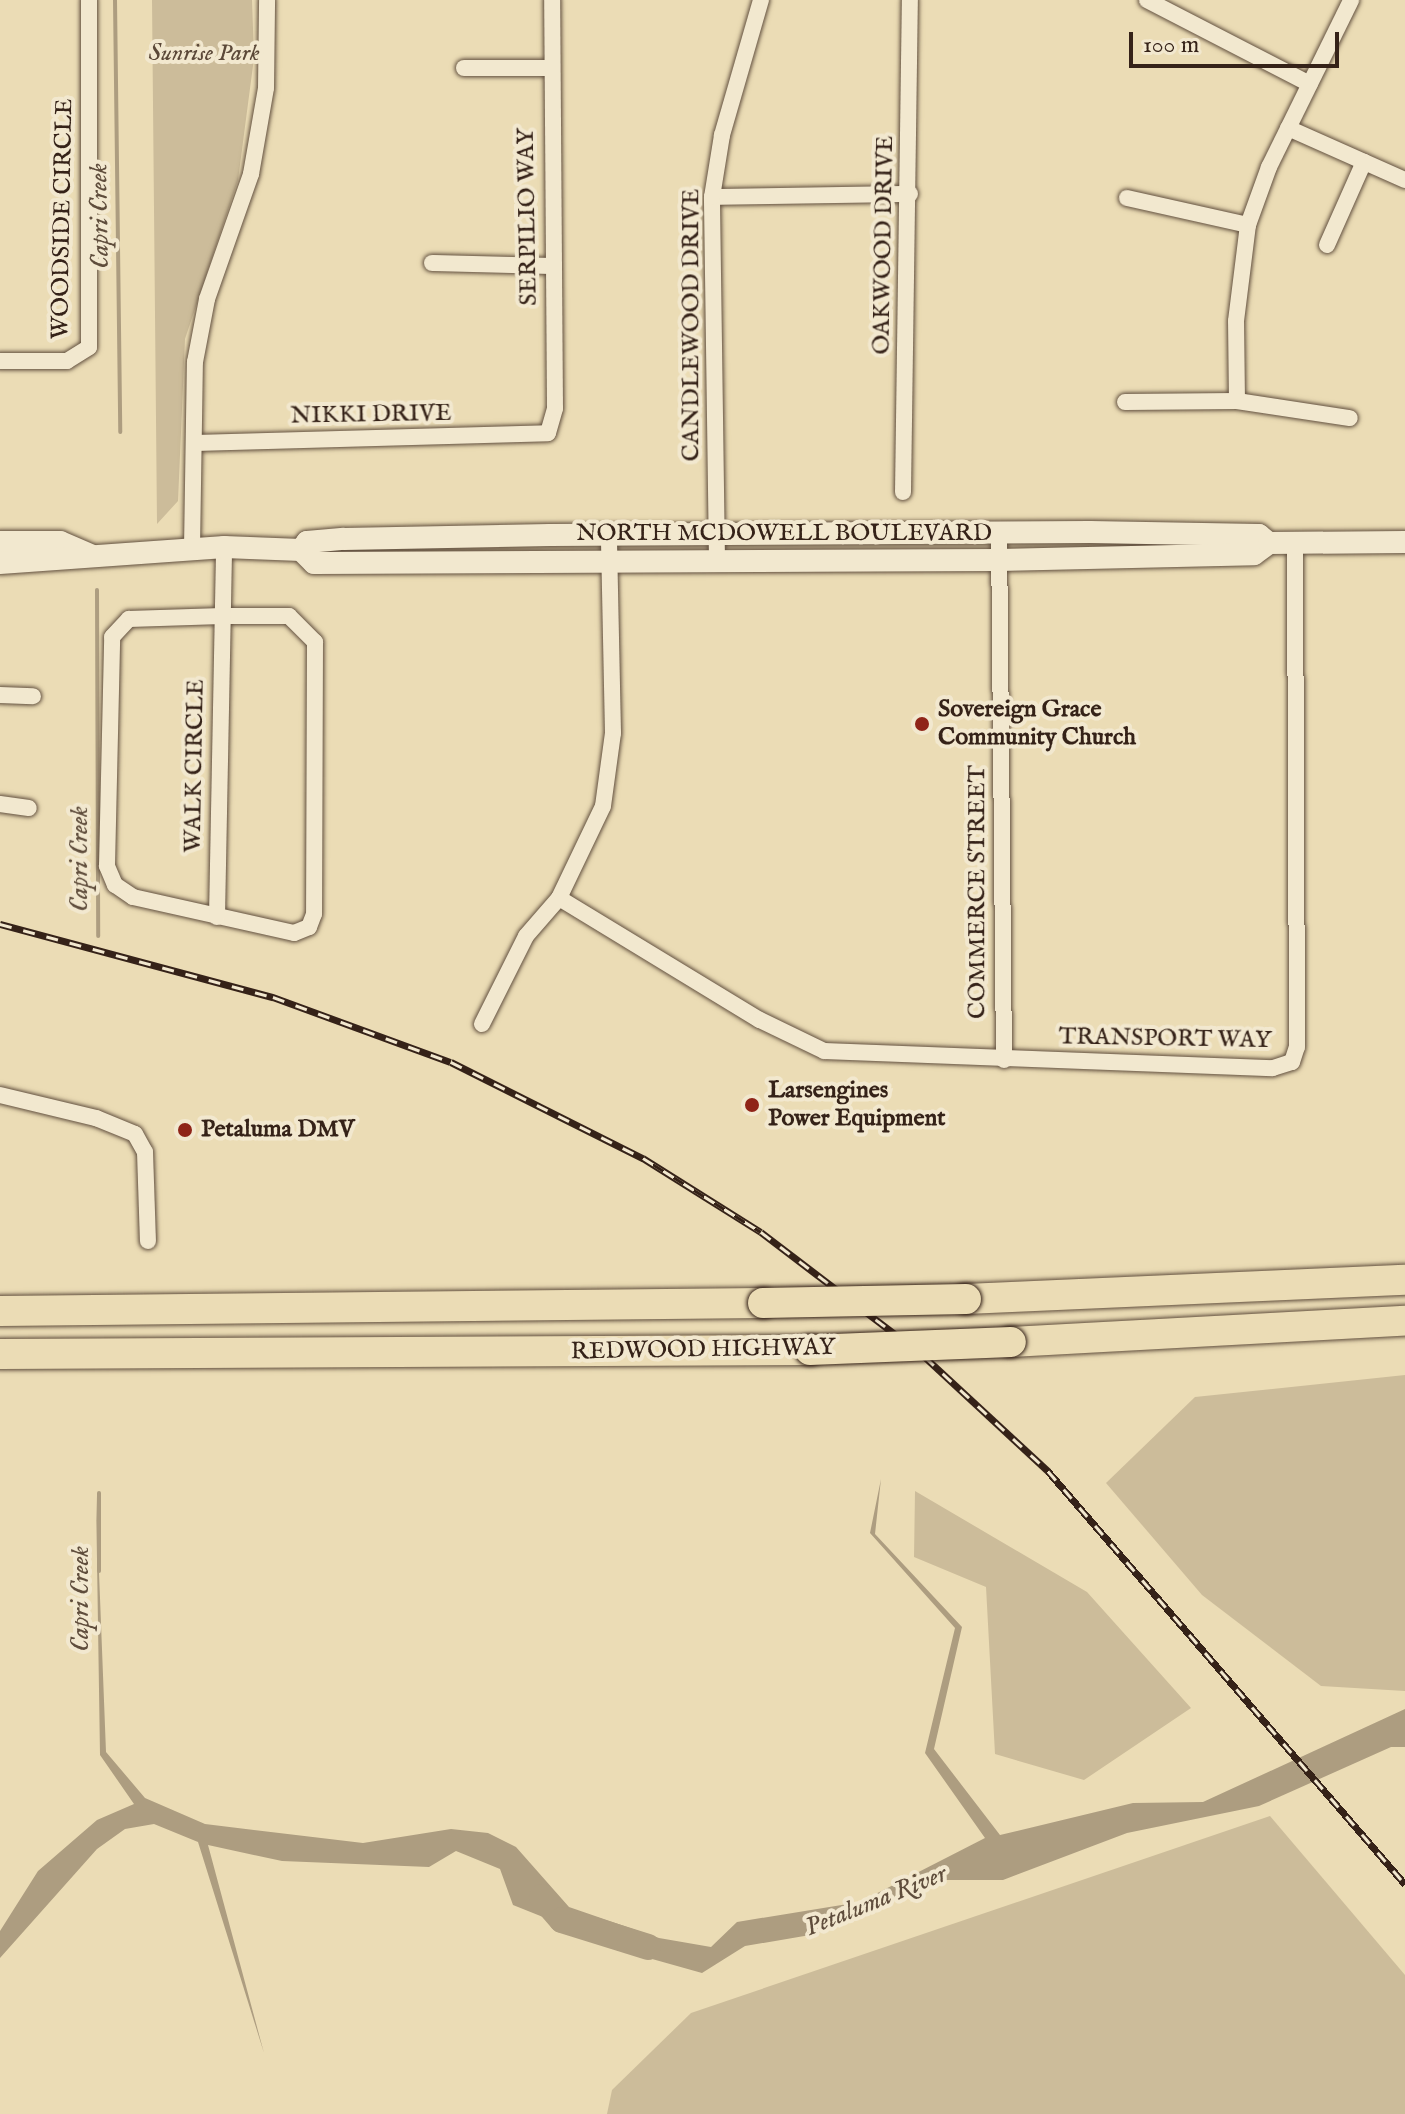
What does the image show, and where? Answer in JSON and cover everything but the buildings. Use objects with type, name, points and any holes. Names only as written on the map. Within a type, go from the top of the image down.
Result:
[{"type":"highway","name":"REDWOOD HIGHWAY","points":[[0,1311],[966,1299],[1405,1280]]},
{"type":"highway","name":"REDWOOD HIGHWAY","points":[[0,1354],[810,1350],[1405,1321]]},
{"type":"main road","name":"NORTH MCDOWELL BOULEVARD","points":[[609,547],[716,537],[999,532],[1259,535],[1269,543]]},
{"type":"main road","name":"NORTH MCDOWELL BOULEVARD","points":[[0,563],[72,562],[91,555],[192,548],[301,550],[307,542],[344,539],[609,547],[717,560],[999,560],[1254,554],[1269,543],[1405,542]]},
{"type":"main road","name":"NORTH MCDOWELL BOULEVARD","points":[[0,542],[60,542],[91,555]]},
{"type":"street","name":"WOODSIDE CIRCLE","points":[[0,361],[67,361],[89,347],[89,0]]},
{"type":"street","points":[[192,548],[195,362],[207,299],[251,174],[266,88],[267,0]]},
{"type":"street","name":"SERPILIO WAY","points":[[548,433],[555,408],[548,68],[552,0]]},
{"type":"street","name":"CANDLEWOOD DRIVE","points":[[717,560],[712,197],[722,135],[761,0]]},
{"type":"street","name":"OAKWOOD DRIVE","points":[[903,492],[910,194],[910,0]]},
{"type":"street","points":[[1147,0],[1310,84]]},
{"type":"street","points":[[1237,401],[1236,321],[1248,225],[1288,128],[1351,0]]},
{"type":"street","points":[[464,68],[548,68]]},
{"type":"street","points":[[1288,128],[1405,180]]},
{"type":"street","points":[[1327,245],[1364,162]]},
{"type":"street","points":[[712,197],[910,194]]},
{"type":"street","points":[[1127,198],[1248,225]]},
{"type":"street","points":[[432,263],[553,266]]},
{"type":"street","points":[[1125,402],[1237,401],[1350,418]]},
{"type":"street","name":"NIKKI DRIVE","points":[[195,443],[548,433]]},
{"type":"street","name":"COMMERCE STREET","points":[[999,532],[1004,1060]]},
{"type":"street","name":"TRANSPORT WAY","points":[[559,898],[814,1048],[1004,1060],[1273,1068],[1292,1062],[1297,1047],[1295,543]]},
{"type":"street","name":"WALK CIRCLE","points":[[217,917],[224,547]]},
{"type":"street","points":[[482,1024],[526,936],[559,898],[605,796],[613,733],[609,547]]},
{"type":"street","points":[[222,616],[289,616],[315,642],[314,914],[309,927],[294,933],[133,897],[115,885],[107,866],[112,637],[129,619],[222,616]]},
{"type":"street","points":[[0,695],[33,696]]},
{"type":"street","points":[[0,804],[29,808]]},
{"type":"street","points":[[0,1095],[96,1118],[135,1134],[145,1152],[148,1241]]},
{"type":"green space","name":"Sunrise Park","points":[[152,0],[252,0],[254,58],[238,180],[185,339],[178,501],[157,524]]},
{"type":"green space","points":[[1405,1375],[1405,1691],[1321,1686],[1202,1595],[1106,1483],[1195,1397]]},
{"type":"green space","points":[[915,1491],[1087,1592],[1191,1708],[1084,1780],[995,1754],[986,1587],[914,1557]]},
{"type":"green space","points":[[1270,1816],[1405,1975],[1405,2114],[607,2114],[612,2090],[691,2013]]},
{"type":"water","points":[[881,1479],[875,1534],[962,1627],[934,1749],[1000,1835],[1133,1803],[1203,1802],[1405,1709],[1405,1747],[1391,1747],[1259,1806],[1127,1833],[1003,1880],[941,1880],[816,1934],[745,1946],[702,1973],[645,1957],[596,1925],[548,1919],[513,1905],[500,1869],[456,1851],[429,1867],[282,1861],[208,1845],[264,2053],[198,1842],[154,1824],[125,1829],[97,1849],[0,1958],[0,1931],[38,1871],[97,1820],[134,1804],[100,1755],[96,1495],[106,1752],[145,1798],[205,1824],[363,1843],[451,1829],[488,1833],[516,1847],[569,1907],[659,1938],[711,1947],[737,1922],[860,1902],[985,1838],[925,1753],[955,1628],[870,1533]]},
{"type":"waterway","name":"Capri Creek","points":[[115,0],[120,432]]},
{"type":"waterway","name":"Capri Creek","points":[[97,590],[98,936]]},
{"type":"waterway","name":"Capri Creek","points":[[99,1493],[99,1571]]},
{"type":"waterway","name":"Petaluma River","points":[[542,1897],[562,1920],[648,1947]]},
{"type":"railway","points":[[0,924],[273,997],[451,1062],[643,1158],[761,1232],[925,1357],[1048,1471],[1405,1884]]},
{"type":"place","name":"Sovereign Grace Community Church","points":[[922,724]]},
{"type":"place","name":"Larsengines Power Equipment","points":[[752,1105]]},
{"type":"place","name":"Petaluma DMV","points":[[185,1130]]}]
